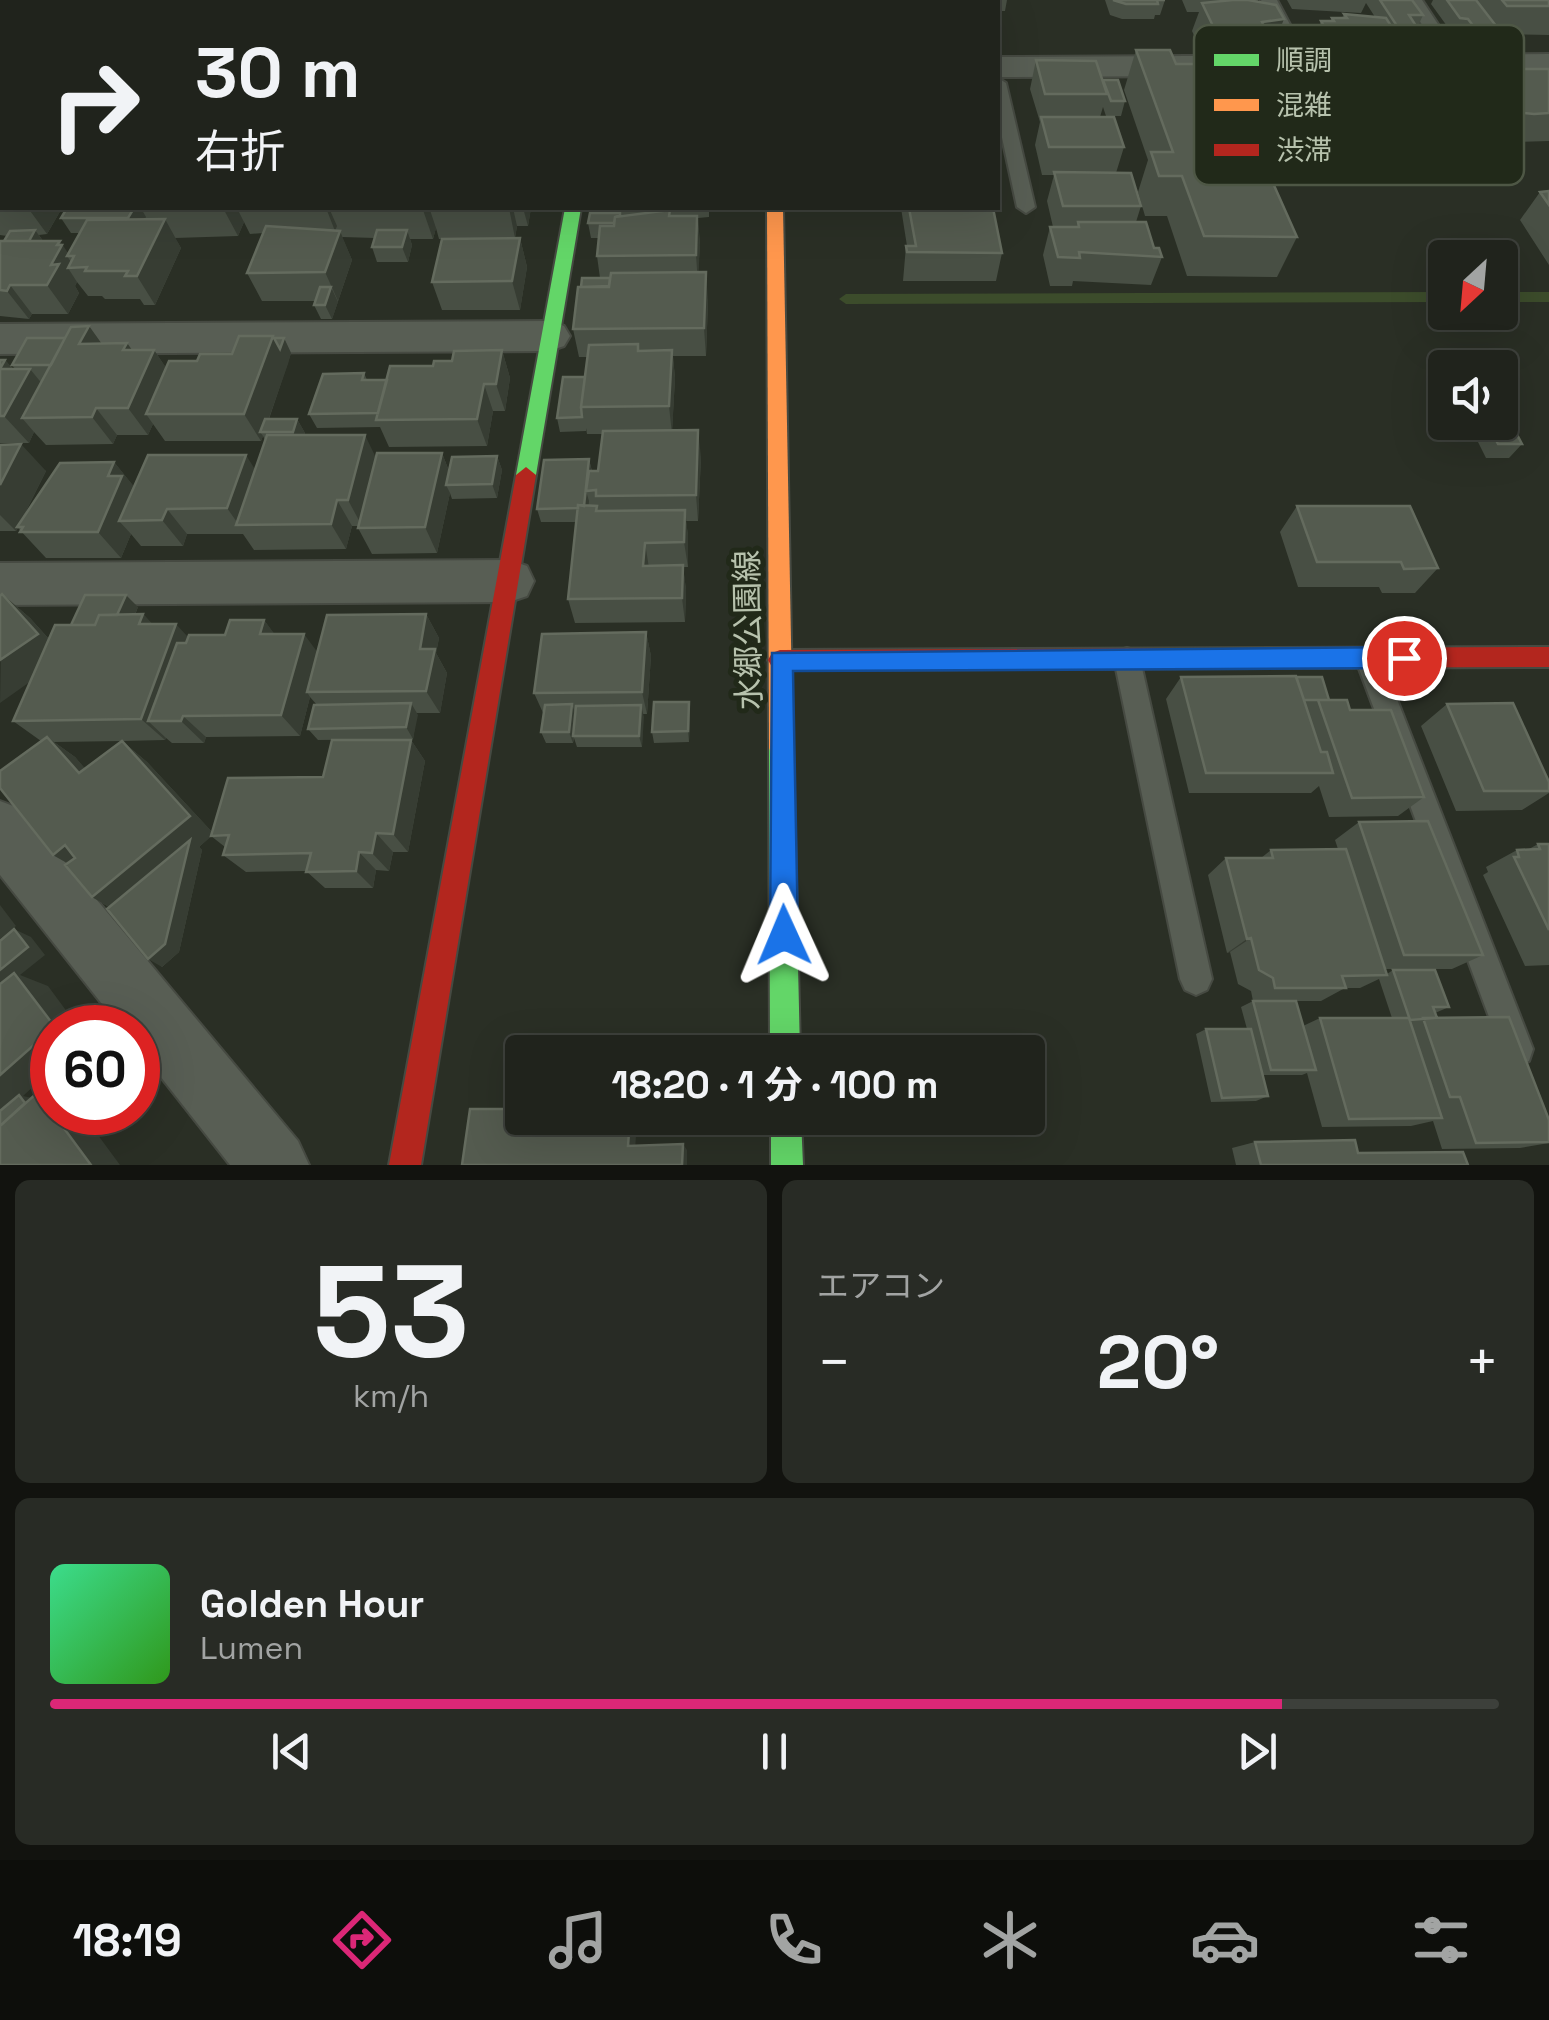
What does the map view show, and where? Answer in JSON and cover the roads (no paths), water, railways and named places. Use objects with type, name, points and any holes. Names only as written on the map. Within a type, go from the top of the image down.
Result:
[{"type":"street","points":[[1524,64],[1549,64]]},
{"type":"street","points":[[1000,67],[1194,66]]},
{"type":"street","points":[[405,1165],[573,210]]},
{"type":"street","name":"水郷公園線","points":[[775,210],[785,1035]]},
{"type":"street","points":[[0,339],[549,336]]},
{"type":"street","points":[[0,584],[509,581]]},
{"type":"street","points":[[780,660],[1549,657]]},
{"type":"street","points":[[0,828],[274,1165]]},
{"type":"street","points":[[786,1135],[787,1165]]},
{"type":"lane","points":[[1270,0],[1283,25]]},
{"type":"lane","points":[[1414,0],[1431,25]]},
{"type":"lane","points":[[1000,92],[1026,207]]},
{"type":"lane","points":[[1368,658],[1528,1078]]},
{"type":"lane","points":[[1126,659],[1196,979]]},
{"type":"waterway","points":[[846,299],[1428,297]]},
{"type":"waterway","points":[[1518,297],[1549,297]]}]
